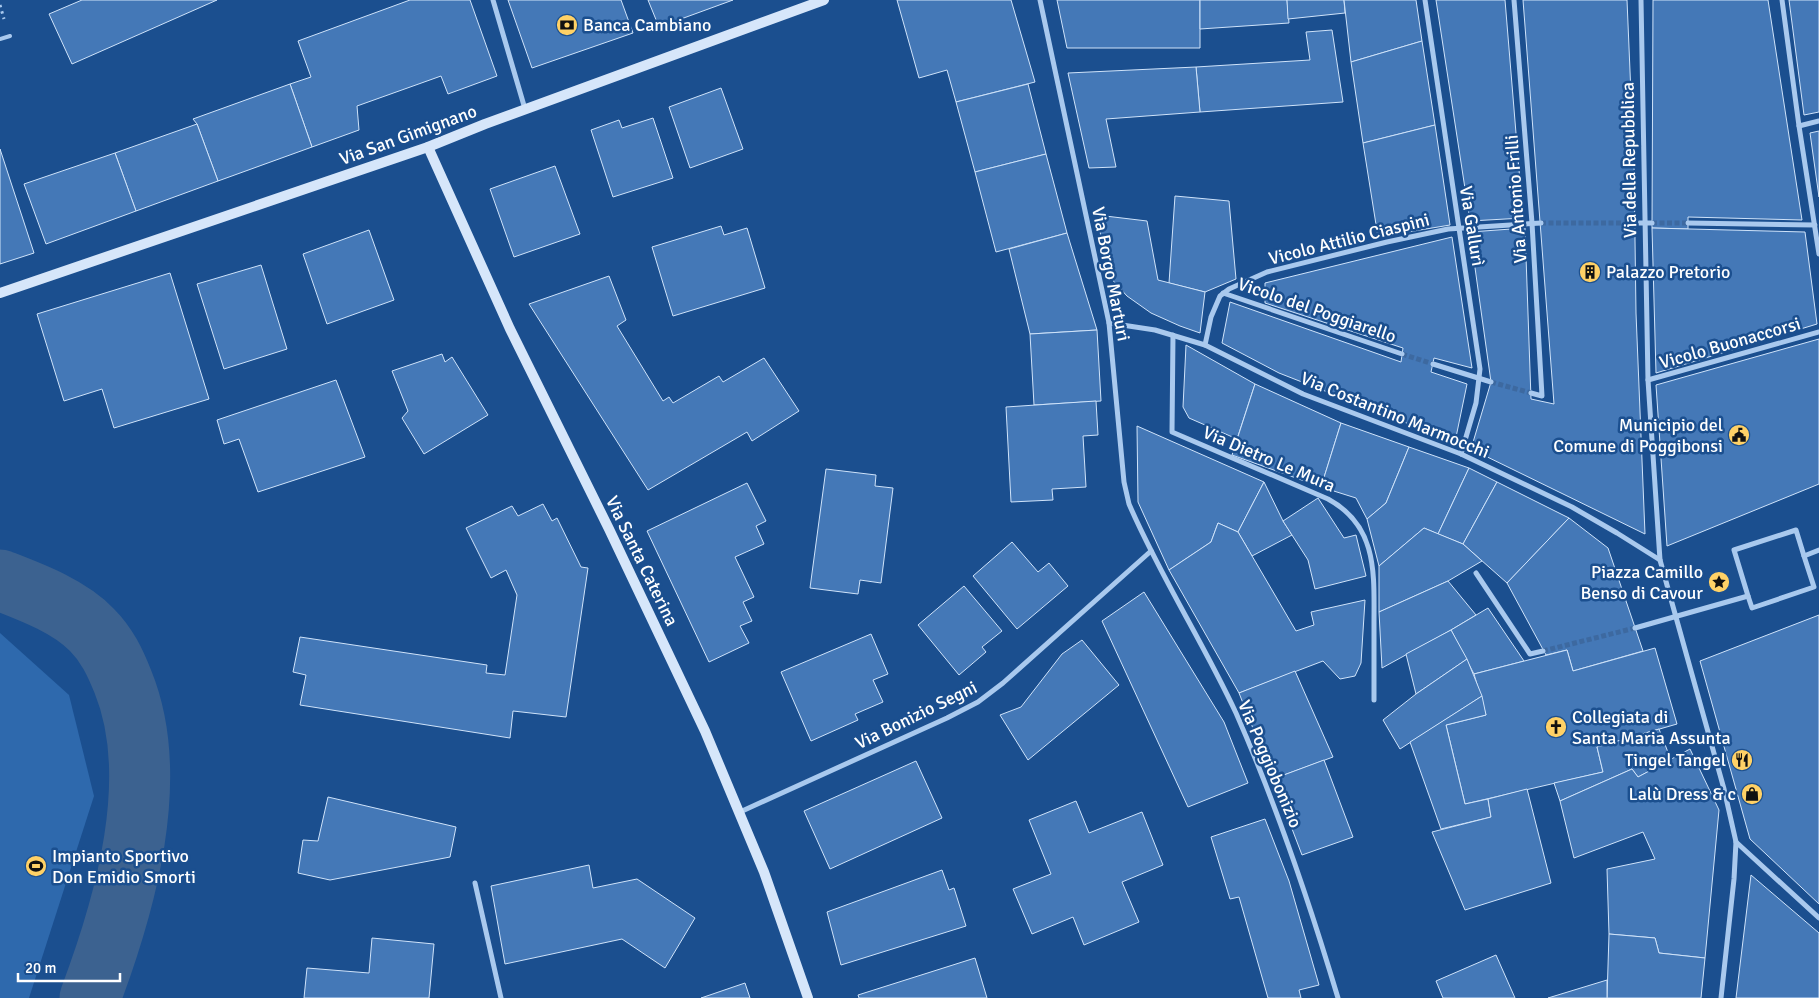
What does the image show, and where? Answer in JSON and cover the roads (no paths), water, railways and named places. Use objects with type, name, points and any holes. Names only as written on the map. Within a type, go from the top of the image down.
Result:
[{"type":"main road","name":"Via San Gimignano","points":[[0,293],[428,147],[525,109],[824,0]]},
{"type":"main road","name":"Via Santa Caterina","points":[[428,147],[513,336],[610,529],[716,756],[740,812],[779,914],[808,998]]},
{"type":"street","points":[[493,0],[525,109]]},
{"type":"street","name":"Via Borgo Marturi","points":[[1040,0],[1109,323],[1126,495],[1133,514],[1152,552]]},
{"type":"street","name":"Via Gallurì","points":[[1425,0],[1458,228],[1480,359],[1480,378],[1476,404],[1461,454]]},
{"type":"street","name":"Via Antonio Frilli","points":[[1514,0],[1532,223],[1542,396],[1531,393]]},
{"type":"street","name":"Via della Repubblica","points":[[1641,0],[1648,380],[1660,560],[1729,806],[1736,842],[1734,879],[1721,998]]},
{"type":"street","points":[[1782,0],[1819,254]]},
{"type":"street","points":[[1799,126],[1819,121]]},
{"type":"street","points":[[1635,222],[1652,222]]},
{"type":"street","name":"Vicolo Attilio Ciaspini","points":[[1223,293],[1252,278],[1281,268],[1387,242],[1458,228],[1541,223]]},
{"type":"street","points":[[1688,223],[1815,225]]},
{"type":"street","points":[[1205,345],[1215,306],[1223,293]]},
{"type":"street","name":"Vicolo del Poggiarello","points":[[1223,293],[1402,354]]},
{"type":"street","name":"Via Costantino Marmocchi","points":[[1109,323],[1155,330],[1205,345],[1304,394],[1461,454],[1572,507],[1660,560]]},
{"type":"street","name":"Vicolo Buonaccorsi","points":[[1648,380],[1819,332]]},
{"type":"street","name":"Via Dietro Le Mura","points":[[1173,335],[1172,432],[1328,499],[1347,512],[1360,528],[1370,549],[1373,574],[1374,700]]},
{"type":"street","points":[[1433,364],[1491,382]]},
{"type":"street","points":[[1796,530],[1804,556],[1814,587],[1752,608],[1734,550],[1796,530]]},
{"type":"street","points":[[1804,556],[1819,550]]},
{"type":"street","name":"Via Bonizio Segni","points":[[740,812],[947,718],[978,702],[1003,683],[1152,552]]},
{"type":"street","name":"Via Poggiobonizio","points":[[1152,552],[1235,711],[1255,758],[1308,898],[1338,998]]},
{"type":"street","points":[[1476,573],[1530,654],[1543,651]]},
{"type":"street","points":[[1635,628],[1748,596]]},
{"type":"street","points":[[1736,842],[1819,918]]},
{"type":"street","points":[[475,883],[501,998]]},
{"type":"lane","points":[[0,39],[10,36]]},
{"type":"waterway","points":[[0,580],[61,607],[83,621],[92,630],[110,654],[117,668],[134,719],[139,759],[139,800],[134,841],[115,923],[90,998]]},
{"type":"tunnel","points":[[1541,223],[1635,223]]},
{"type":"tunnel","points":[[1652,223],[1688,223]]},
{"type":"tunnel","points":[[1402,354],[1433,364]]},
{"type":"tunnel","points":[[1491,382],[1531,393]]},
{"type":"tunnel","points":[[1543,651],[1635,628]]},
{"type":"place","name":"Banca Cambiano","points":[[567,25]]},
{"type":"place","name":"Palazzo Pretorio","points":[[1590,272]]},
{"type":"place","name":"Municipio del Comune di Poggibonsi","points":[[1739,435]]},
{"type":"place","name":"Piazza Camillo Benso di Cavour","points":[[1719,582]]},
{"type":"place","name":"Collegiata di Santa Maria Assunta","points":[[1556,727]]},
{"type":"place","name":"Tingel Tangel","points":[[1742,760]]},
{"type":"place","name":"Lalù Dress & c","points":[[1752,794]]},
{"type":"place","name":"Impianto Sportivo Don Emidio Smorti","points":[[36,866]]}]
